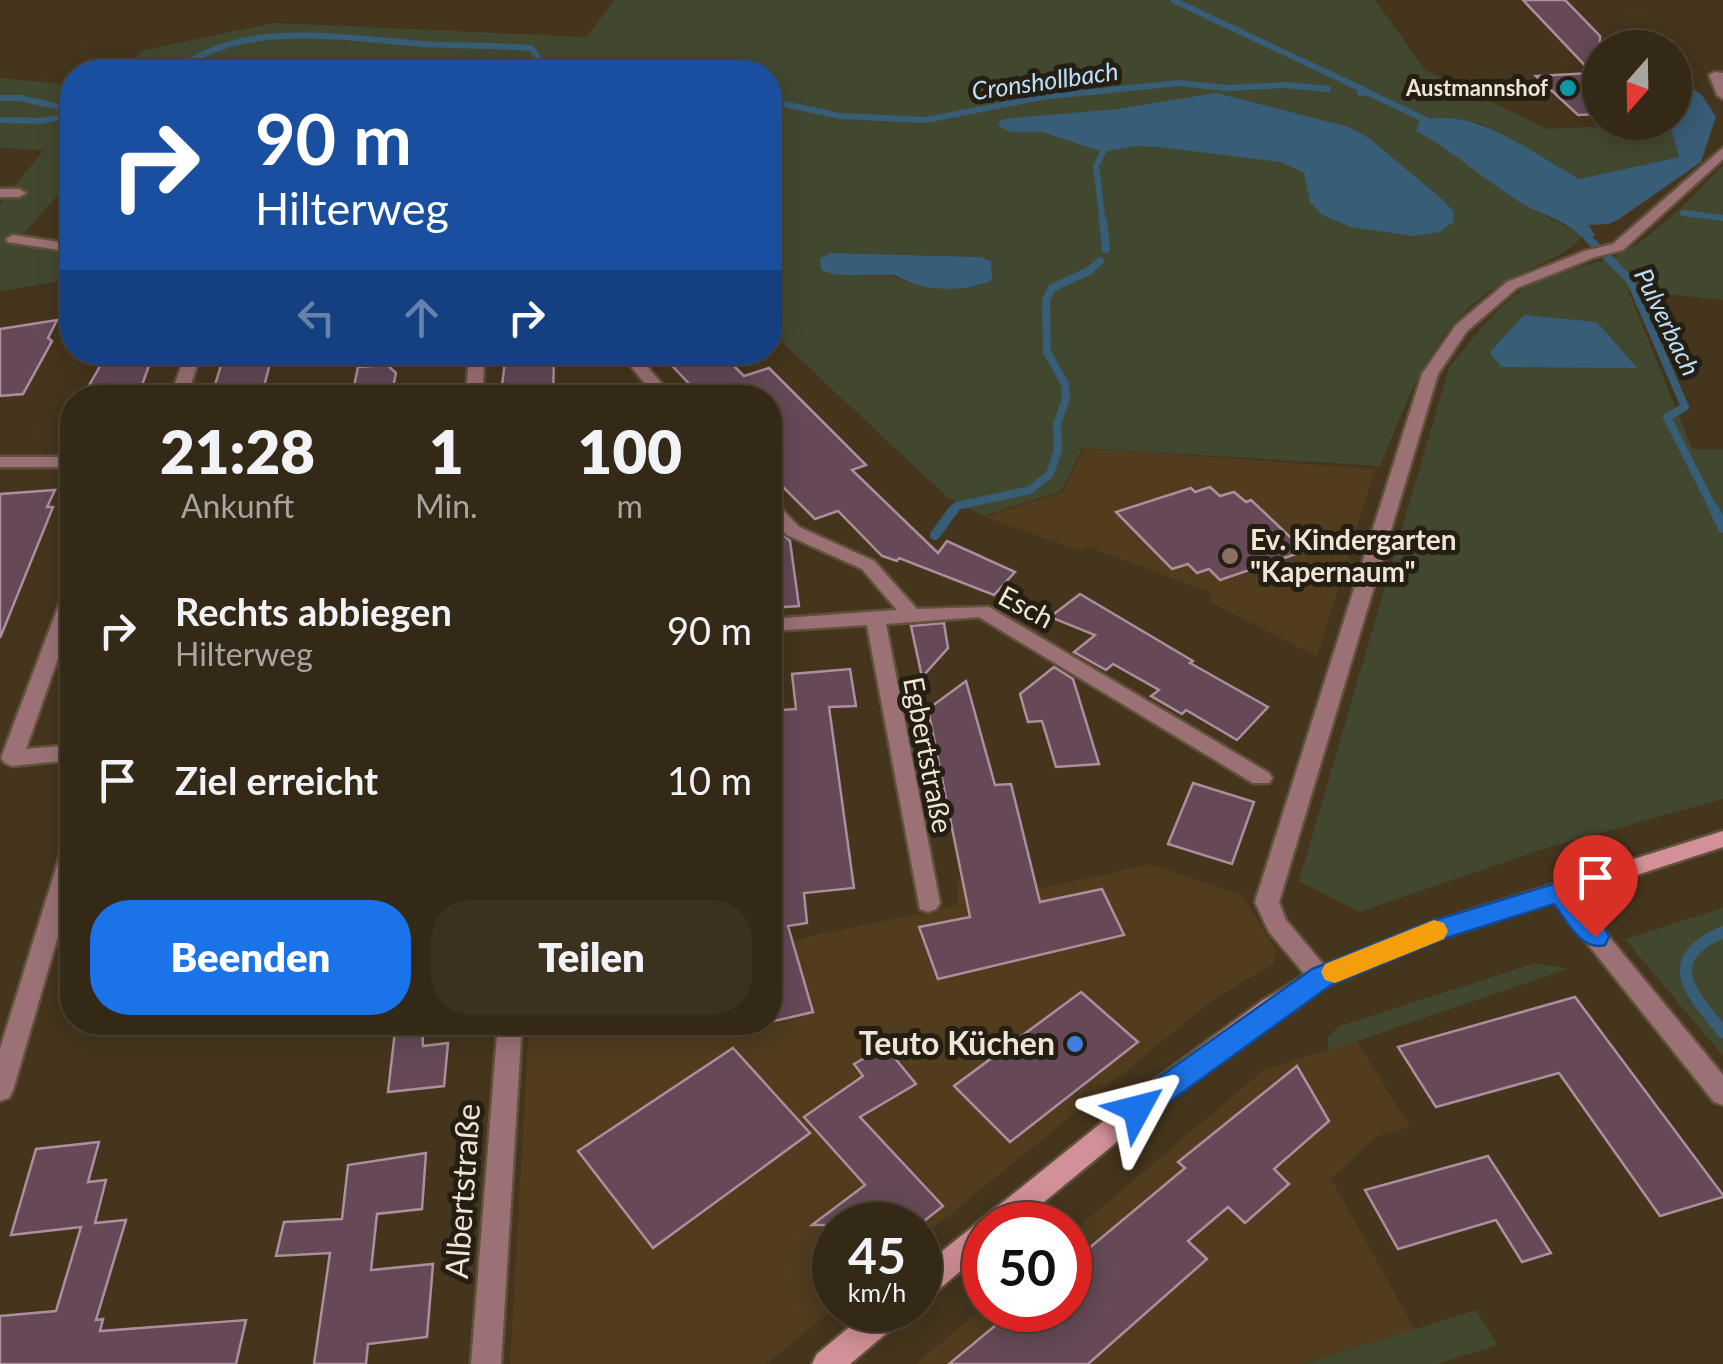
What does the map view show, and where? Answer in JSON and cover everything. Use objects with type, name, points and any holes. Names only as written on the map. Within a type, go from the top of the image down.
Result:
[{"type":"main road","points":[[1022,1202],[1166,1086],[1271,1008],[1322,977],[1435,931],[1723,839]]},
{"type":"main road","points":[[942,1269],[962,1252]]},
{"type":"main road","points":[[827,1364],[866,1332]]},
{"type":"street","points":[[1322,977],[1277,925],[1267,902],[1430,374],[1461,328],[1512,285],[1604,251],[1713,166],[1723,152]]},
{"type":"street","points":[[0,193],[19,193]]},
{"type":"street","points":[[13,238],[60,246]]},
{"type":"street","points":[[637,365],[655,385]]},
{"type":"street","points":[[0,462],[60,462]]},
{"type":"street","points":[[782,520],[793,531],[868,565],[911,614]]},
{"type":"street","name":"Esch","points":[[911,614],[982,611],[1261,778]]},
{"type":"street","points":[[782,624],[911,614]]},
{"type":"street","name":"Egbertstraße","points":[[875,617],[928,903]]},
{"type":"street","points":[[60,627],[12,758],[60,753]]},
{"type":"street","points":[[0,1090],[60,892]]},
{"type":"street","points":[[1560,892],[1723,1094]]},
{"type":"street","name":"Albertstraße","points":[[486,1364],[509,1035]]},
{"type":"shaded area","name":"Ev. Kindergarten \"Kapernaum\"","points":[[1084,448],[1375,469],[1317,657],[1209,601],[1212,593],[1088,547],[1083,552],[985,517],[1063,492]]},
{"type":"shaded area","points":[[1152,864],[1242,895],[1276,950],[1274,964],[1214,999],[942,1221],[942,1202],[812,1202],[812,1327],[766,1364],[510,1364],[528,1035],[782,1035],[782,942],[958,905],[957,881],[999,878],[1009,895]]},
{"type":"shaded area","points":[[1357,1041],[1410,1127],[1378,1136],[1331,1178],[1415,1330],[1304,1364],[916,1364],[962,1325],[962,1332],[1092,1332],[1092,1215],[1265,1069]]},
{"type":"green space","points":[[614,0],[1375,0],[1425,70],[1547,129],[1582,127],[1582,140],[1674,140],[1679,157],[1579,179],[1480,123],[1419,121],[1417,131],[1521,203],[1582,237],[1563,252],[1495,287],[1454,324],[1424,367],[1380,466],[1082,448],[1061,491],[983,516],[946,496],[782,342],[782,60],[132,60],[144,50],[274,23],[587,37]],"holes":[[[831,253],[981,257],[991,261],[991,280],[980,286],[960,288],[911,284],[888,274],[833,274]]]},
{"type":"green space","points":[[0,78],[60,84],[60,193],[26,231],[6,243],[60,252],[60,281],[0,291],[0,204],[44,150],[0,148]]},
{"type":"green space","points":[[1723,165],[1723,300],[1628,290],[1692,449],[1723,449],[1723,799],[1549,847],[1359,912],[1299,881],[1449,368],[1516,294],[1544,278],[1605,260],[1637,244]]},
{"type":"green space","points":[[1723,908],[1723,1056],[1625,939]]},
{"type":"green space","points":[[1536,963],[1567,969],[1328,1051],[1328,1036],[1340,1026]]},
{"type":"green space","points":[[1476,1310],[1497,1345],[1437,1364],[1304,1364]]},
{"type":"water","points":[[1692,88],[1702,95],[1716,117],[1701,162],[1619,219],[1589,225],[1595,236],[1582,237],[1521,203],[1416,131],[1419,121],[1462,120],[1523,145],[1579,179],[1679,157],[1674,140],[1692,140]]},
{"type":"water","points":[[1216,93],[1349,127],[1370,139],[1443,200],[1453,211],[1453,222],[1440,232],[1414,236],[1351,227],[1322,215],[1310,202],[1304,173],[1281,162],[1159,147],[1136,146],[1103,152],[1043,132],[1012,132],[998,126],[1001,120],[1012,118],[1118,109]]},
{"type":"water","points":[[831,253],[981,257],[991,261],[992,280],[943,289],[892,275],[838,275],[821,270],[820,258]]},
{"type":"water","points":[[1524,315],[1597,322],[1637,368],[1501,367],[1490,352]]},
{"type":"building","points":[[1523,0],[1565,0],[1594,30],[1582,30],[1582,62]]},
{"type":"building","points":[[1582,74],[1582,115],[1578,115],[1536,76]]},
{"type":"building","points":[[57,320],[48,338],[52,341],[23,394],[0,396],[0,329]]},
{"type":"building","points":[[101,365],[149,365],[142,385],[89,385]]},
{"type":"building","points":[[221,365],[270,365],[264,385],[215,385]]},
{"type":"building","points":[[387,365],[396,373],[394,385],[354,385],[358,367]]},
{"type":"building","points":[[504,365],[554,365],[553,385],[502,385]]},
{"type":"building","points":[[671,365],[733,365],[744,376],[769,368],[866,465],[852,470],[938,553],[947,541],[1015,572],[994,595],[899,558],[897,561],[882,556],[838,511],[815,519],[782,486],[782,385],[690,385]]},
{"type":"building","points":[[1210,487],[1220,496],[1234,492],[1246,502],[1251,500],[1305,551],[1220,580],[1209,569],[1197,573],[1188,564],[1172,569],[1116,512],[1191,488],[1195,492]]},
{"type":"building","points":[[55,490],[47,507],[53,507],[0,638],[0,494]]},
{"type":"building","points":[[782,533],[790,541],[799,606],[782,607]]},
{"type":"building","points":[[1080,594],[1268,707],[1237,740],[1186,710],[1182,714],[1151,696],[1159,690],[1113,664],[1106,670],[1074,652],[1095,635],[1050,617]]},
{"type":"building","points":[[944,623],[948,648],[922,677],[911,626]]},
{"type":"building","points":[[1054,667],[1073,679],[1099,764],[1056,767],[1042,721],[1028,722],[1020,694]]},
{"type":"building","points":[[850,669],[856,706],[829,707],[854,888],[804,893],[807,923],[788,926],[813,1012],[782,1019],[782,710],[796,709],[792,674]]},
{"type":"building","points":[[966,681],[995,785],[1011,784],[1040,902],[1102,889],[1124,935],[938,979],[919,927],[970,917],[928,709]]},
{"type":"building","points":[[1193,783],[1254,802],[1232,864],[1168,844]]},
{"type":"building","points":[[1081,992],[1138,1042],[1010,1142],[954,1086]]},
{"type":"building","points":[[1575,997],[1723,1197],[1660,1216],[1559,1073],[1436,1107],[1398,1047]]},
{"type":"building","points":[[395,1035],[423,1035],[423,1046],[448,1043],[444,1086],[388,1092]]},
{"type":"building","points":[[885,1046],[916,1084],[860,1117],[939,1202],[842,1202],[865,1185],[804,1117],[863,1076],[854,1064]]},
{"type":"building","points":[[733,1048],[810,1133],[653,1248],[578,1151]]},
{"type":"building","points":[[1297,1066],[1329,1121],[1274,1169],[1289,1184],[1245,1223],[1228,1207],[1188,1241],[1207,1259],[1088,1364],[949,1364],[988,1332],[1092,1332],[1092,1246],[1185,1168],[1178,1162]]},
{"type":"building","points":[[99,1142],[88,1182],[106,1180],[95,1223],[126,1220],[96,1320],[103,1319],[100,1331],[246,1320],[236,1364],[0,1364],[0,1316],[56,1311],[81,1227],[11,1235],[36,1149]]},
{"type":"building","points":[[426,1153],[422,1209],[377,1214],[371,1270],[433,1264],[427,1337],[368,1344],[366,1364],[314,1364],[330,1253],[276,1256],[284,1222],[342,1219],[348,1165]]},
{"type":"building","points":[[1488,1156],[1551,1253],[1522,1262],[1496,1220],[1398,1249],[1365,1190]]},
{"type":"waterway","points":[[1173,0],[1366,91]]},
{"type":"waterway","name":"Cronshollbach","points":[[193,60],[231,44],[293,36],[531,48],[540,60]]},
{"type":"waterway","name":"Cronshollbach","points":[[782,104],[840,116],[926,120],[1042,97],[1179,83],[1226,88],[1285,85],[1328,89]]},
{"type":"waterway","name":"Cronshollbach","points":[[1360,93],[1367,92],[1436,125]]},
{"type":"waterway","name":"Cronshollbach","points":[[0,98],[20,98],[60,107]]},
{"type":"waterway","points":[[0,120],[60,117]]},
{"type":"waterway","points":[[1103,152],[1096,166],[1103,224]]},
{"type":"waterway","points":[[1683,213],[1723,218]]},
{"type":"waterway","points":[[1103,221],[1106,249]]},
{"type":"waterway","name":"Pulverbach","points":[[1584,227],[1587,237],[1630,280],[1685,407],[1667,417],[1715,512]]},
{"type":"waterway","points":[[953,512],[957,506],[1030,490],[1050,474],[1058,450],[1057,424],[1066,399],[1065,384],[1047,352],[1046,300],[1052,288],[1089,271],[1100,261]]},
{"type":"waterway","points":[[935,535],[954,509]]},
{"type":"waterway","name":"Pulverbach","points":[[1714,509],[1723,528]]},
{"type":"waterway","name":"Pulverbach","points":[[1723,932],[1703,943],[1686,965],[1692,990],[1723,1032]]},
{"type":"slow traffic","points":[[1335,972],[1434,931]]},
{"type":"place","name":"Austmannshof","points":[[1568,88]]},
{"type":"place","name":"Ev. Kindergarten \"Kapernaum\"","points":[[1230,556]]},
{"type":"place","name":"Teuto Küchen","points":[[1075,1044]]},
{"type":"route","points":[[1137,1109],[1296,992],[1322,977],[1435,931],[1560,892],[1595,937]]}]
